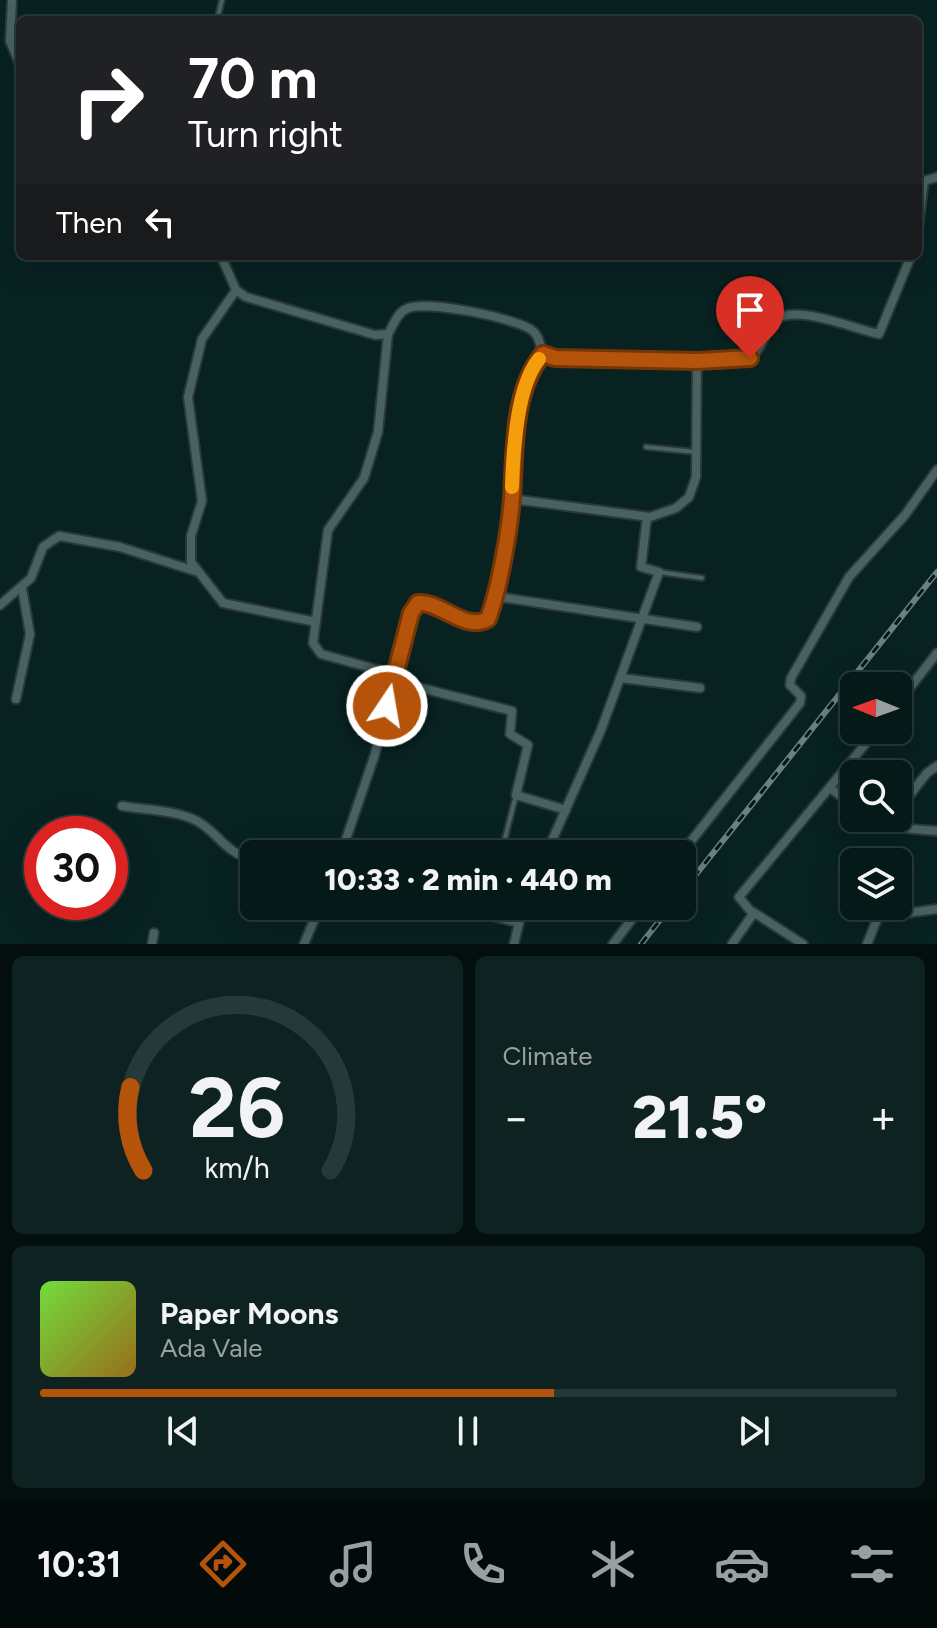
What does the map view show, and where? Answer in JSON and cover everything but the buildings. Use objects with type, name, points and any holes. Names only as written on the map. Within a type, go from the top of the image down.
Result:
[{"type":"street","points":[[12,0],[10,41],[16,55]]},
{"type":"street","points":[[922,197],[924,181],[937,177]]},
{"type":"street","points":[[223,260],[236,290],[259,303],[375,335],[388,334]]},
{"type":"street","points":[[566,810],[516,795],[528,745],[510,734],[512,711],[392,679],[321,654],[313,643],[328,530],[364,478],[378,432],[388,334],[401,311],[425,306],[514,322],[533,331],[543,354],[555,358],[697,361],[750,358],[757,353],[773,322],[786,315],[816,317],[879,334],[909,260]]},
{"type":"street","points":[[195,571],[191,536],[202,501],[188,411],[190,384],[202,339],[236,290]]},
{"type":"street","points":[[346,840],[375,754],[411,613],[418,603],[480,623],[488,619],[512,499],[516,431],[533,365],[543,354]]},
{"type":"street","points":[[512,499],[647,517],[663,515],[689,497],[696,477],[697,361]]},
{"type":"street","points":[[692,840],[800,703],[801,696],[790,685],[791,678],[849,577],[905,515],[937,470]]},
{"type":"street","points":[[552,840],[621,678],[659,572],[641,567],[647,517]]},
{"type":"street","points":[[0,605],[31,578],[43,547],[59,536],[120,547],[195,571],[223,603],[316,622]]},
{"type":"street","points":[[16,699],[30,634],[22,588]]},
{"type":"street","points":[[493,596],[697,627]]},
{"type":"street","points":[[912,685],[937,653]]},
{"type":"street","points":[[621,678],[700,688]]},
{"type":"street","points":[[803,944],[753,912],[739,897],[866,744]]},
{"type":"street","points":[[912,792],[937,766]]},
{"type":"street","points":[[830,788],[840,796]]},
{"type":"street","points":[[122,806],[191,819],[207,827],[229,851],[240,855]]},
{"type":"street","points":[[912,826],[937,831]]},
{"type":"street","points":[[867,944],[878,917],[937,909]]},
{"type":"street","points":[[732,944],[753,912]]},
{"type":"street","points":[[304,944],[314,920]]},
{"type":"street","points":[[507,920],[519,923]]},
{"type":"street","points":[[514,944],[520,920]]},
{"type":"street","points":[[613,944],[631,920]]},
{"type":"street","points":[[152,944],[154,933]]},
{"type":"lane","points":[[646,447],[696,452]]},
{"type":"lane","points":[[659,572],[702,578]]},
{"type":"lane","points":[[505,840],[516,795]]},
{"type":"railway","points":[[696,874],[937,572]]},
{"type":"railway","points":[[641,944],[660,920]]},
{"type":"slow traffic","points":[[512,487],[516,431],[529,377],[539,359]]},
{"type":"route","points":[[387,706],[392,677],[411,613],[418,603],[427,603],[454,617],[480,623],[488,619],[512,499],[516,431],[533,365],[543,354],[555,358],[678,361],[750,358]]}]
